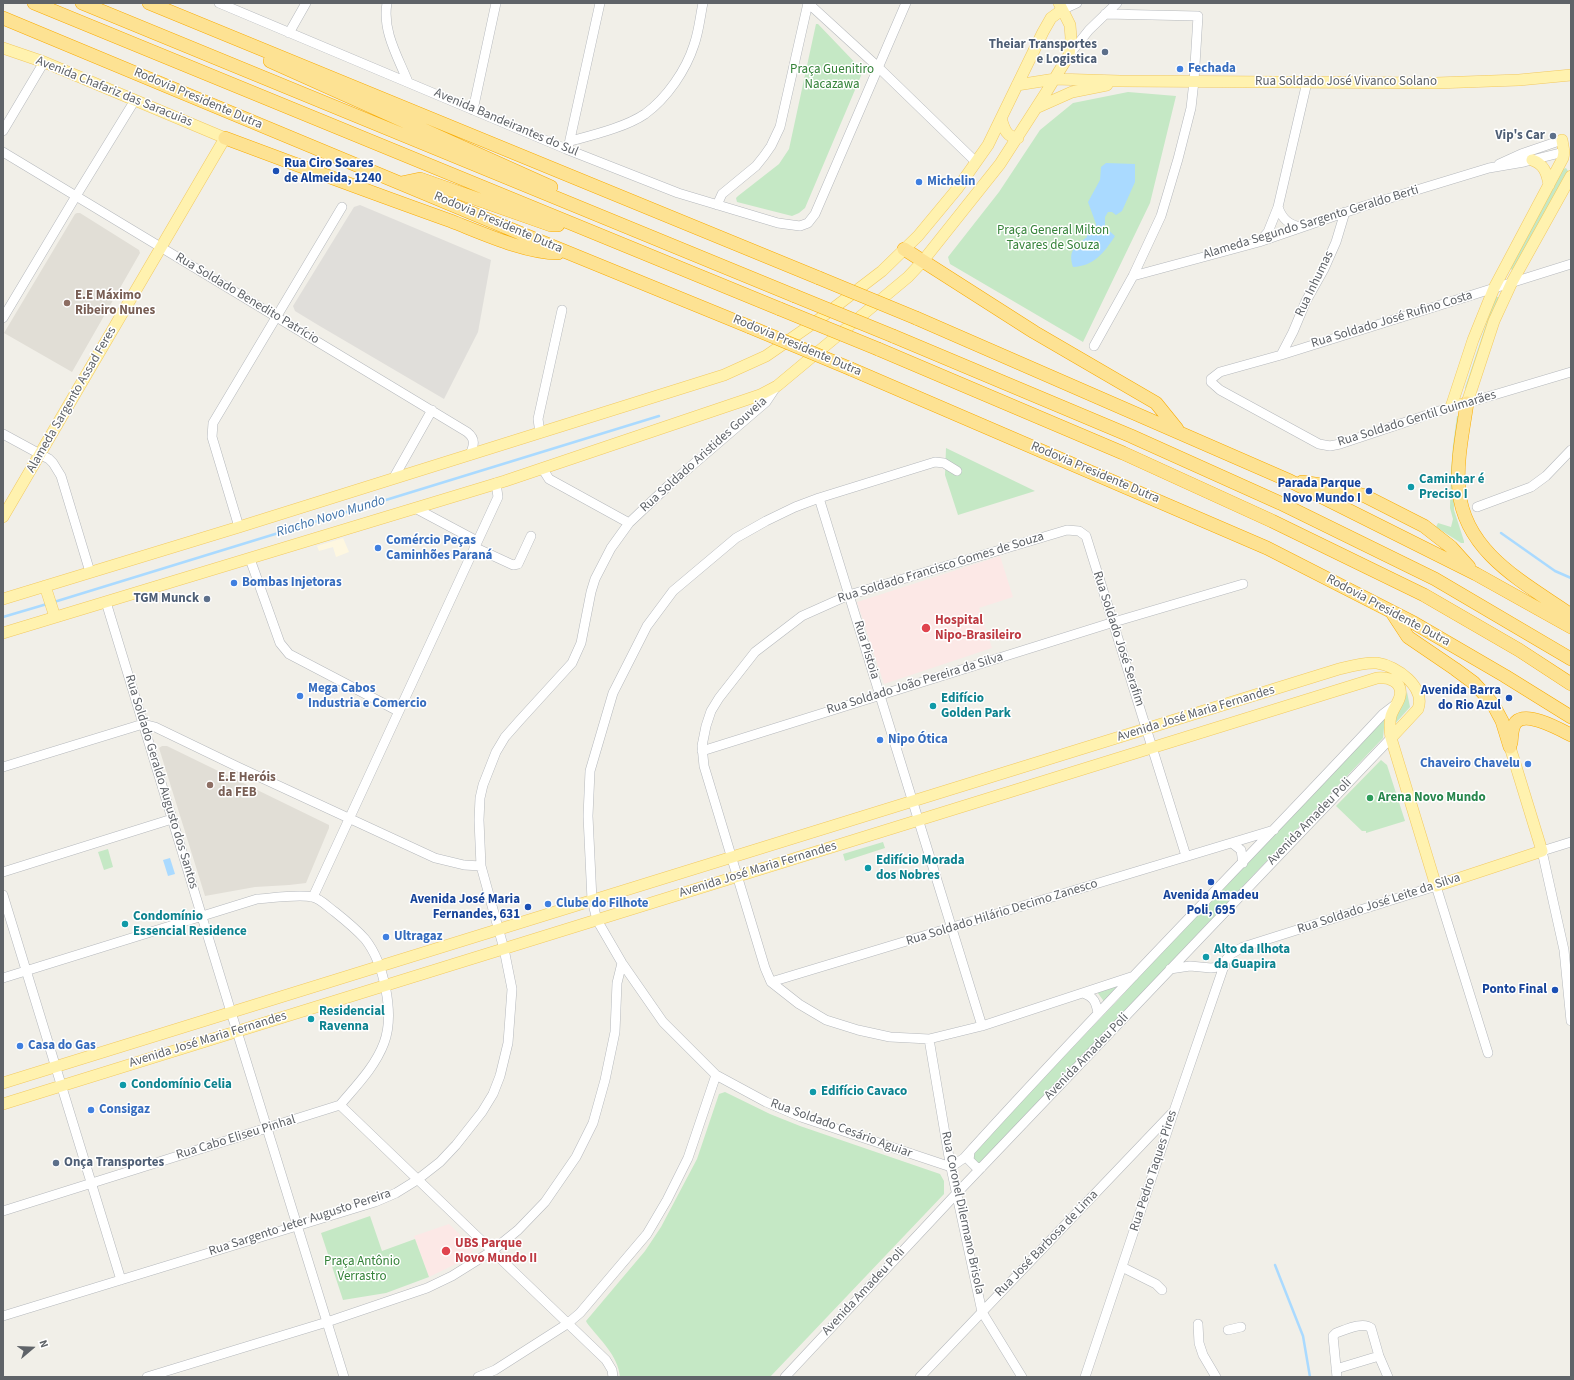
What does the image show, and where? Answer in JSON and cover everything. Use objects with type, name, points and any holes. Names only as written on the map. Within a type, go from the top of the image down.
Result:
[{"type":"highway","name":"Rodovia Presidente Dutra","points":[[34,3],[572,225],[878,349],[1123,453],[1272,521],[1424,595],[1519,650],[1571,684]]},
{"type":"highway","points":[[82,3],[576,207],[894,336],[1131,436],[1280,503],[1434,579],[1571,659]]},
{"type":"highway","points":[[149,3],[916,318],[1180,432],[1290,481],[1476,574],[1571,627]]},
{"type":"highway","name":"Rodovia Presidente Dutra","points":[[3,18],[851,369],[1267,548],[1390,610],[1506,676],[1571,717]]},
{"type":"highway","points":[[224,33],[243,49],[560,192],[576,207]]},
{"type":"highway","points":[[225,138],[510,243],[546,252],[570,253]]},
{"type":"highway","points":[[401,182],[420,179],[551,225],[572,225]]},
{"type":"highway","points":[[904,249],[922,262],[1034,332],[1156,403],[1180,432]]},
{"type":"highway","points":[[1467,403],[1460,451],[1459,491],[1462,506],[1470,528],[1489,555],[1506,570],[1571,615]]},
{"type":"highway","points":[[1290,481],[1334,487],[1365,496],[1424,526],[1451,547],[1476,574]]},
{"type":"highway","points":[[1390,610],[1408,637],[1474,683],[1484,694],[1494,706],[1502,721],[1510,747]]},
{"type":"highway","points":[[1510,747],[1513,729],[1517,722],[1523,718],[1532,718],[1571,735]]},
{"type":"main road","points":[[3,599],[46,589],[90,572],[540,433],[737,370],[766,356],[818,320],[882,271],[929,223],[957,189],[990,141],[1051,18],[1060,7],[1068,18],[1071,38],[1069,55],[1018,138],[1000,164],[922,262],[899,285],[777,386],[760,395],[496,483],[106,602],[54,614],[3,633]]},
{"type":"main road","name":"Avenida Chafariz das Saracuias","points":[[3,48],[44,62],[225,138]]},
{"type":"main road","name":"Rua Soldado José Vivanco Solano","points":[[1017,85],[1055,79],[1120,81],[1436,83],[1519,80],[1571,75]]},
{"type":"main road","name":"Rua Soldado José Vivanco Solano","points":[[1036,108],[1072,92],[1112,85],[1120,81]]},
{"type":"main road","points":[[1001,118],[1004,129],[1008,134],[1014,138],[1018,138]]},
{"type":"main road","name":"Alameda Sargento Assad Feres","points":[[3,517],[225,138]]},
{"type":"main road","points":[[1451,407],[1473,340],[1494,288],[1563,158],[1569,150],[1567,139]]},
{"type":"main road","points":[[1532,160],[1538,162],[1544,167],[1549,185]]},
{"type":"main road","points":[[965,208],[963,192],[977,172],[976,162]]},
{"type":"main road","points":[[1467,403],[1494,321],[1512,282],[1571,176]]},
{"type":"main road","name":"Rua Soldado Gentil Guimarães","points":[[1451,407],[1467,403]]},
{"type":"main road","points":[[46,589],[54,614]]},
{"type":"main road","name":"Avenida José Maria Fernandes","points":[[3,1083],[1340,669],[1378,663],[1399,672],[1418,692],[1420,699],[1418,709],[1391,738]]},
{"type":"main road","points":[[1354,666],[1360,684]]},
{"type":"main road","name":"Avenida José Maria Fernandes","points":[[3,1104],[1385,677],[1394,681],[1399,688],[1400,696],[1390,722],[1391,738],[1436,886]]},
{"type":"main road","points":[[1510,747],[1542,851]]},
{"type":"main road","name":"Rua Soldado José Leite da Silva","points":[[1436,886],[1542,851]]},
{"type":"street","name":"Avenida Bandeirantes do Sul","points":[[219,3],[473,110],[569,145],[678,193],[778,222],[800,226],[808,222],[815,214],[878,67]]},
{"type":"street","points":[[289,33],[306,3]]},
{"type":"street","points":[[387,3],[386,17],[388,32],[408,82]]},
{"type":"street","points":[[473,110],[496,3]]},
{"type":"street","points":[[569,145],[600,3]]},
{"type":"street","points":[[569,145],[601,134],[631,121],[645,114],[657,104],[670,89],[688,60],[694,45],[703,3]]},
{"type":"street","points":[[716,205],[722,194],[756,166],[768,151],[776,137],[780,127],[808,3],[878,67],[976,162]]},
{"type":"street","points":[[878,67],[906,3]]},
{"type":"street","points":[[1060,7],[1077,3]]},
{"type":"street","points":[[1069,55],[1089,30],[1117,3]]},
{"type":"street","points":[[1094,346],[1133,276],[1163,209],[1191,108],[1198,16],[1106,14]]},
{"type":"street","points":[[3,131],[44,62]]},
{"type":"street","points":[[1260,242],[1268,232],[1278,207],[1307,82]]},
{"type":"street","points":[[3,318],[135,100]]},
{"type":"street","name":"Alameda Segundo Sargento Geraldo Berti","points":[[1489,168],[1521,154],[1567,139]]},
{"type":"street","name":"Alameda Segundo Sargento Geraldo Berti","points":[[1133,276],[1260,242],[1345,212],[1489,168],[1532,160],[1569,150]]},
{"type":"street","name":"Rua Soldado Benedito Patrício","points":[[3,152],[467,432],[472,436],[475,443],[470,455]]},
{"type":"street","points":[[239,527],[212,437],[212,430],[216,417],[342,207]]},
{"type":"street","points":[[1278,207],[1285,221],[1294,226],[1301,227]]},
{"type":"street","name":"Rua Inhumas","points":[[1281,355],[1293,332],[1306,301],[1324,269],[1336,242],[1345,212]]},
{"type":"street","name":"Rua Soldado José Rufino Costa","points":[[1213,376],[1220,372],[1281,355],[1571,264]]},
{"type":"street","points":[[540,433],[538,419],[562,310]]},
{"type":"street","name":"Rua Soldado Gentil Guimarães","points":[[1467,403],[1571,372]]},
{"type":"street","name":"Rua Soldado Gentil Guimarães","points":[[1213,376],[1211,382],[1220,390],[1325,446],[1340,444],[1451,407]]},
{"type":"street","name":"Rua Soldado Aristides Gouveia","points":[[628,523],[668,486],[766,402],[777,386]]},
{"type":"street","points":[[393,479],[432,410]]},
{"type":"street","points":[[3,434],[53,463],[61,476],[90,572]]},
{"type":"street","points":[[1477,507],[1531,487],[1546,476],[1571,450]]},
{"type":"street","points":[[597,920],[592,900],[588,816],[590,771],[613,693],[646,626],[672,591],[736,538],[795,507],[819,498],[935,462],[944,463],[957,471]]},
{"type":"street","points":[[542,468],[549,479],[628,523]]},
{"type":"street","points":[[313,897],[498,497],[496,483]]},
{"type":"street","name":"Rua Pistoia","points":[[819,498],[913,802]]},
{"type":"street","points":[[415,508],[513,565],[517,565],[531,536]]},
{"type":"street","name":"Rua Sargento Jeter Augusto Pereira","points":[[3,1316],[375,1202],[396,1193],[417,1180],[440,1162],[456,1145],[482,1112],[493,1094],[500,1076],[508,1043],[512,989],[499,929],[481,866],[479,820],[480,798],[483,785],[496,752],[505,737],[572,663],[581,643],[595,579],[611,548],[628,523]]},
{"type":"street","name":"Rua Soldado Francisco Gomes de Souza","points":[[771,982],[765,968],[704,766],[702,751],[706,726],[711,711],[723,693],[755,652],[802,616],[849,595],[1066,530],[1079,531],[1086,536]]},
{"type":"street","name":"Rua Soldado José Serafim","points":[[1086,536],[1186,856]]},
{"type":"street","points":[[250,559],[280,642],[289,654],[398,711]]},
{"type":"street","name":"Rua Soldado João Pereira da Silva","points":[[702,751],[1113,622],[1243,584]]},
{"type":"street","name":"Rua Soldado Geraldo Augusto dos Santos","points":[[106,602],[344,1377]]},
{"type":"street","name":"Avenida Amadeu Poli","points":[[950,1167],[970,1152],[1098,1013],[1243,863],[1382,714],[1396,704]]},
{"type":"street","points":[[3,767],[143,724],[155,726],[238,767],[435,858],[464,865],[481,866]]},
{"type":"street","name":"Avenida Amadeu Poli","points":[[785,1377],[981,1168],[1391,738]]},
{"type":"street","points":[[913,802],[982,1026]]},
{"type":"street","points":[[3,872],[172,819]]},
{"type":"street","name":"Rua Soldado Hilário Decimo Zanesco","points":[[771,982],[1275,829]]},
{"type":"street","points":[[1232,842],[1241,850],[1243,863]]},
{"type":"street","name":"Rua Soldado José Leite da Silva","points":[[1542,851],[1571,842]]},
{"type":"street","points":[[1542,851],[1564,950],[1571,1021]]},
{"type":"street","points":[[1436,886],[1488,1053]]},
{"type":"street","name":"Rua Soldado José Leite da Silva","points":[[1225,966],[1231,954],[1237,949],[1436,886]]},
{"type":"street","points":[[3,895],[121,1280]]},
{"type":"street","points":[[3,978],[201,915],[258,899],[313,897],[350,924],[365,939],[379,966],[389,1003],[388,1024],[384,1043],[374,1064],[340,1105],[606,1360],[612,1370],[613,1377]]},
{"type":"street","name":"Rua Soldado Cesário Aguiar","points":[[597,920],[622,963],[663,1022],[716,1075],[766,1102],[801,1117],[950,1167]]},
{"type":"street","points":[[147,1377],[327,1322],[427,1288],[452,1276],[492,1251],[518,1230],[545,1202],[576,1157],[593,1123],[606,1080],[615,1032],[617,983],[622,963]]},
{"type":"street","points":[[1170,969],[1190,966],[1211,968],[1225,966]]},
{"type":"street","name":"Rua Pedro Taques Pires","points":[[1085,1377],[1174,1111],[1225,966]]},
{"type":"street","points":[[771,982],[799,1004],[826,1020],[858,1030],[890,1037],[929,1039],[982,1026],[1134,976]]},
{"type":"street","points":[[1083,992],[1090,995],[1094,999],[1098,1013]]},
{"type":"street","name":"Rua Coronel Dilermano Brisola","points":[[929,1039],[950,1167],[982,1312],[1022,1377]]},
{"type":"street","points":[[478,1377],[495,1370],[567,1324],[580,1313],[647,1234],[664,1206],[688,1158],[716,1075]]},
{"type":"street","name":"Rua Cabo Eliseu Pinhal","points":[[3,1211],[340,1105]]},
{"type":"street","name":"Rua José Barbosa de Lima","points":[[920,1377],[1174,1111]]},
{"type":"street","points":[[970,1152],[969,1160],[976,1167],[981,1168]]},
{"type":"street","points":[[1122,1267],[1156,1284],[1162,1290]]},
{"type":"street","points":[[1198,1324],[1199,1343],[1203,1355],[1216,1377]]},
{"type":"street","points":[[1379,1356],[1337,1373],[1333,1336],[1336,1333],[1363,1325],[1369,1326],[1388,1377]]},
{"type":"street","points":[[1228,1330],[1241,1327]]},
{"type":"shaded area","points":[[360,205],[491,260],[478,332],[444,399],[295,311],[293,306],[354,207]]},
{"type":"shaded area","name":"E.E Máximo Ribeiro Nunes","points":[[77,213],[80,213],[139,250],[140,253],[72,372],[4,333]]},
{"type":"shaded area","points":[[343,538],[349,552],[336,557],[333,547],[319,551],[317,546]]},
{"type":"shaded area","name":"Hospital Nipo-Brasileiro","points":[[1000,556],[1013,597],[979,608],[992,648],[884,684],[857,602]]},
{"type":"shaded area","name":"E.E Heróis da FEB","points":[[162,746],[167,746],[329,825],[306,883],[255,887],[205,896],[159,748]]},
{"type":"shaded area","name":"UBS Parque Novo Mundo II","points":[[449,1224],[474,1248],[469,1256],[462,1261],[429,1277],[414,1236]]},
{"type":"green space","name":"Praça Guenitiro Nacazawa","points":[[816,24],[818,24],[863,71],[805,208],[792,216],[737,202],[736,198],[779,164],[789,149]]},
{"type":"green space","name":"Praça General Milton Tavares de Souza","points":[[1128,92],[1176,96],[1150,203],[1083,342],[950,264],[948,257],[999,192],[1040,130],[1073,103]]},
{"type":"green space","points":[[1566,168],[1568,171],[1516,270],[1512,270],[1510,268],[1563,169]]},
{"type":"green space","points":[[1495,297],[1500,299],[1467,390],[1465,388]]},
{"type":"green space","points":[[1460,415],[1455,471],[1454,510],[1464,543],[1461,543],[1436,527],[1438,523],[1451,527],[1453,519],[1450,508],[1451,471],[1457,416]]},
{"type":"green space","points":[[946,448],[1035,491],[958,515],[945,475]]},
{"type":"green space","points":[[1407,692],[1410,707],[1393,726],[1393,716],[1403,703]]},
{"type":"green space","points":[[1385,718],[1383,738],[981,1163],[976,1164],[973,1161],[973,1152]]},
{"type":"green space","name":"Arena Novo Mundo","points":[[1381,760],[1387,765],[1405,821],[1366,833],[1366,831],[1362,831],[1336,806]]},
{"type":"green space","points":[[883,842],[885,848],[845,861],[843,854]]},
{"type":"green space","points":[[108,849],[113,867],[104,870],[98,852]]},
{"type":"green space","points":[[1119,984],[1103,1003],[1103,1000],[1097,992]]},
{"type":"green space","points":[[725,1092],[770,1114],[800,1126],[940,1174],[944,1181],[944,1194],[770,1377],[620,1377],[619,1369],[608,1348],[586,1321],[645,1251],[661,1227],[697,1159],[719,1094]]},
{"type":"green space","name":"Praça Antônio Verrastro","points":[[370,1216],[382,1251],[415,1239],[429,1277],[386,1293],[343,1300],[321,1233]]},
{"type":"water","points":[[1106,163],[1135,164],[1135,182],[1122,211],[1116,215],[1112,212],[1108,212],[1105,217],[1105,227],[1115,236],[1107,248],[1098,258],[1093,261],[1073,267],[1071,257],[1073,250],[1087,237],[1087,232],[1093,234],[1096,232],[1096,224],[1088,202],[1100,180],[1101,167]]},
{"type":"water","points":[[170,858],[175,874],[168,876],[163,860]]},
{"type":"waterway","name":"Riacho Novo Mundo","points":[[54,602],[659,416]]},
{"type":"waterway","points":[[1501,533],[1555,571],[1571,578]]},
{"type":"waterway","name":"Riacho Novo Mundo","points":[[3,617],[47,604]]},
{"type":"waterway","points":[[1275,1265],[1303,1336],[1310,1377]]},
{"type":"place","name":"Theiar Transportes e Logistica","points":[[1105,52]]},
{"type":"place","name":"Fechada","points":[[1180,69]]},
{"type":"place","name":"Vip's Car","points":[[1553,136]]},
{"type":"place","name":"Rua Ciro Soares de Almeida, 1240","points":[[276,171]]},
{"type":"place","name":"Michelin","points":[[919,182]]},
{"type":"place","name":"E.E Máximo Ribeiro Nunes","points":[[67,303]]},
{"type":"place","name":"Caminhar é Preciso I","points":[[1411,487]]},
{"type":"place","name":"Parada Parque Novo Mundo I","points":[[1369,491]]},
{"type":"place","name":"Comércio Peças Caminhões Paraná","points":[[378,548]]},
{"type":"place","name":"Bombas Injetoras","points":[[234,583]]},
{"type":"place","name":"TGM Munck","points":[[207,599]]},
{"type":"place","name":"Hospital Nipo-Brasileiro","points":[[926,628]]},
{"type":"place","name":"Mega Cabos Industria e Comercio","points":[[300,696]]},
{"type":"place","name":"Avenida Barra do Rio Azul","points":[[1509,698]]},
{"type":"place","name":"Edifício Golden Park","points":[[933,706]]},
{"type":"place","name":"Nipo Ótica","points":[[880,740]]},
{"type":"place","name":"Chaveiro Chavelu","points":[[1528,764]]},
{"type":"place","name":"E.E Heróis da FEB","points":[[210,785]]},
{"type":"place","name":"Arena Novo Mundo","points":[[1370,798]]},
{"type":"place","name":"Edifício Morada dos Nobres","points":[[868,868]]},
{"type":"place","name":"Avenida Amadeu Poli, 695","points":[[1211,882]]},
{"type":"place","name":"Clube do Filhote","points":[[548,904]]},
{"type":"place","name":"Avenida José Maria Fernandes, 631","points":[[528,907]]},
{"type":"place","name":"Condomínio Essencial Residence","points":[[125,924]]},
{"type":"place","name":"Ultragaz","points":[[386,937]]},
{"type":"place","name":"Alto da Ilhota da Guapira","points":[[1206,957]]},
{"type":"place","name":"Ponto Final","points":[[1555,990]]},
{"type":"place","name":"Residencial Ravenna","points":[[311,1019]]},
{"type":"place","name":"Casa do Gas","points":[[20,1046]]},
{"type":"place","name":"Condomínio Celia","points":[[123,1085]]},
{"type":"place","name":"Edifício Cavaco","points":[[813,1092]]},
{"type":"place","name":"Consigaz","points":[[91,1110]]},
{"type":"place","name":"Onça Transportes","points":[[56,1163]]},
{"type":"place","name":"UBS Parque Novo Mundo II","points":[[446,1251]]}]
